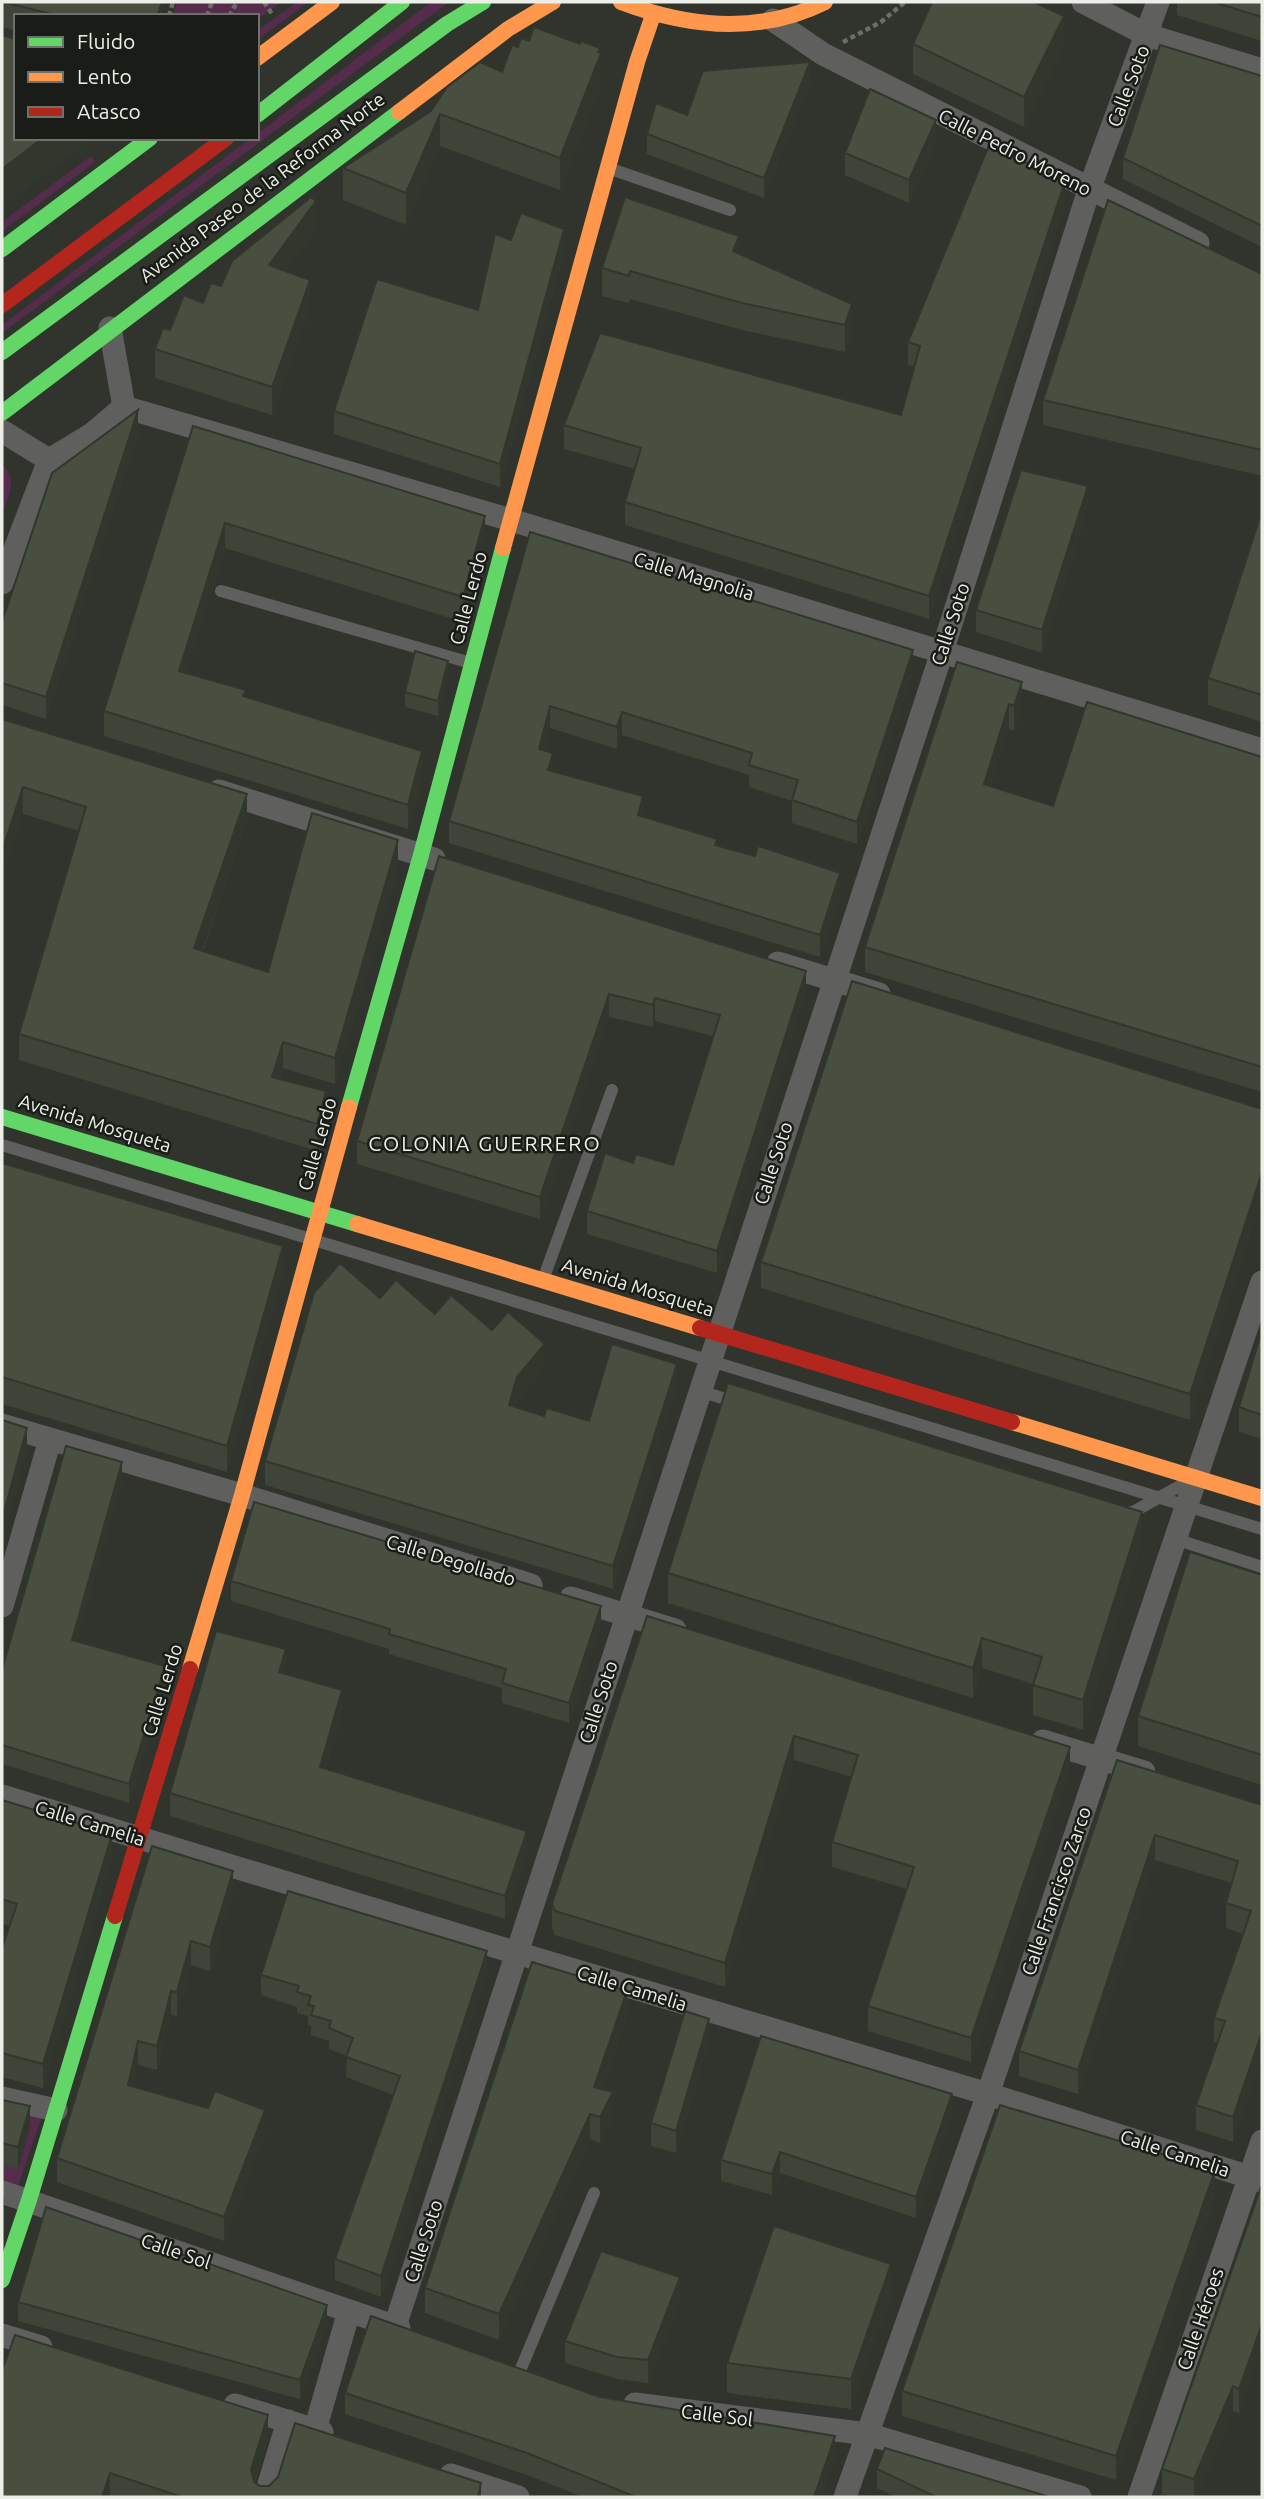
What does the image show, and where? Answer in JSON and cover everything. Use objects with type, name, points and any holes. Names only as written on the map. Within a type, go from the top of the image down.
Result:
[{"type":"street","points":[[259,57],[332,2]]},
{"type":"street","points":[[259,113],[402,2]]},
{"type":"street","name":"Avenida Paseo de la Reforma Norte","points":[[2,352],[447,24],[483,2]]},
{"type":"street","name":"Avenida Paseo de la Reforma Norte","points":[[2,413],[110,328],[508,29],[553,2]]},
{"type":"street","points":[[621,2],[653,15],[692,24],[720,25],[774,20],[825,2]]},
{"type":"street","points":[[1083,2],[1147,35],[1262,70]]},
{"type":"street","name":"Calle Soto","points":[[395,2326],[942,652],[1089,190],[1158,2]]},
{"type":"street","name":"Calle Lerdo","points":[[2,2280],[29,2200],[242,1495],[421,855],[608,168],[653,15]]},
{"type":"street","name":"Calle Pedro Moreno","points":[[774,20],[823,54],[1213,251]]},
{"type":"street","points":[[2,249],[147,140]]},
{"type":"street","points":[[2,305],[223,140]]},
{"type":"street","points":[[2,583],[49,460],[92,434],[124,407],[110,328]]},
{"type":"street","name":"Calle Magnolia","points":[[124,407],[511,520],[1262,750]]},
{"type":"street","points":[[2,431],[49,460]]},
{"type":"street","points":[[198,784],[461,867]]},
{"type":"street","points":[[753,956],[898,1000]]},
{"type":"street","name":"Avenida Mosqueta","points":[[2,1117],[1262,1498]]},
{"type":"street","name":"Calle Francisco Zarco","points":[[845,2497],[988,2094],[1262,1282]]},
{"type":"street","name":"Calle Degollado","points":[[2,1425],[242,1495],[692,1635]]},
{"type":"street","points":[[2,1606],[50,1440]]},
{"type":"street","points":[[1021,1735],[1163,1778]]},
{"type":"street","name":"Calle Camelia","points":[[2,1796],[988,2094],[1256,2179]]},
{"type":"street","points":[[2,2098],[56,2110]]},
{"type":"street","name":"Calle Héroes","points":[[1139,2497],[1256,2179],[1262,2141]]},
{"type":"street","name":"Calle Sol","points":[[2,2192],[420,2335]]},
{"type":"street","points":[[315,2430],[349,2311]]},
{"type":"street","points":[[2,2335],[67,2355]]},
{"type":"street","points":[[495,2362],[545,2380]]},
{"type":"street","points":[[210,2397],[341,2438]]},
{"type":"street","name":"Calle Sol","points":[[619,2402],[867,2434],[1080,2497]]},
{"type":"street","points":[[265,2497],[288,2421]]},
{"type":"street","points":[[430,2468],[510,2496]]},
{"type":"lane","points":[[608,168],[730,210]]},
{"type":"lane","points":[[221,591],[471,664]]},
{"type":"lane","points":[[543,1280],[612,1090]]},
{"type":"lane","points":[[2,1145],[1262,1529]]},
{"type":"lane","points":[[699,1391],[753,1407]]},
{"type":"lane","points":[[1108,1513],[1117,1515],[1133,1512],[1196,1477]]},
{"type":"lane","points":[[1175,1539],[1262,1567]]},
{"type":"lane","points":[[520,2371],[594,2193]]},
{"type":"path","points":[[264,2],[272,15]]},
{"type":"path","points":[[823,54],[881,22],[905,2]]},
{"type":"shaded area","points":[[177,2],[281,2],[259,18],[259,14],[174,14]]},
{"type":"shaded area","points":[[297,2],[309,2],[259,39],[259,30]]},
{"type":"shaded area","points":[[431,2],[449,2],[2,333],[2,325],[248,140],[259,140],[259,132]]},
{"type":"shaded area","points":[[91,156],[95,162],[2,231],[2,222]]},
{"type":"shaded area","points":[[2,465],[11,482],[2,515]]},
{"type":"shaded area","points":[[2,2106],[42,2116],[16,2192],[2,2187]]},
{"type":"building","points":[[3,2],[162,2],[158,14],[51,14]]},
{"type":"building","points":[[932,2],[1034,2],[1064,16],[1024,97],[913,44]]},
{"type":"building","points":[[1213,2],[1262,2],[1262,17]]},
{"type":"building","points":[[534,27],[580,44],[581,41],[600,48],[598,52],[601,53],[560,158],[440,114],[406,193],[343,168],[431,111],[447,87],[480,62],[502,72],[512,45],[518,47],[521,38],[529,41]]},
{"type":"building","points":[[2,35],[14,38],[14,140],[40,140],[2,169]]},
{"type":"building","points":[[1160,45],[1262,76],[1262,226],[1123,158]]},
{"type":"building","points":[[810,62],[764,178],[647,134],[656,103],[687,115],[703,71]]},
{"type":"building","points":[[870,89],[936,120],[909,180],[845,153]]},
{"type":"building","points":[[989,145],[1065,181],[929,596],[625,502],[641,448],[564,425],[600,333],[901,415],[920,346],[908,342]]},
{"type":"building","points":[[311,197],[316,201],[269,265],[310,280],[272,387],[155,349],[163,328],[170,330],[184,295],[203,303],[211,283],[221,286],[232,261]]},
{"type":"building","points":[[625,197],[739,236],[733,251],[852,304],[845,325],[742,303],[630,271],[629,276],[602,268]]},
{"type":"building","points":[[1108,200],[1262,274],[1262,450],[1043,400]]},
{"type":"building","points":[[521,213],[564,229],[500,464],[334,411],[377,279],[478,310],[495,234],[511,240]]},
{"type":"building","points":[[138,410],[46,697],[2,683],[2,622],[52,473]]},
{"type":"building","points":[[193,426],[485,516],[463,597],[225,523],[179,671],[246,690],[243,696],[422,751],[408,805],[104,711]]},
{"type":"building","points":[[1021,470],[1088,486],[1042,630],[976,610]]},
{"type":"building","points":[[1262,515],[1262,695],[1208,678]]},
{"type":"building","points":[[530,532],[913,650],[857,822],[792,800],[798,780],[749,765],[752,753],[622,712],[617,727],[550,706],[539,749],[553,753],[548,770],[643,796],[638,815],[717,839],[715,845],[755,856],[758,846],[840,873],[820,935],[449,821]]},
{"type":"building","points":[[415,651],[448,661],[438,701],[405,692]]},
{"type":"building","points":[[957,662],[1022,682],[1014,706],[1009,704],[984,784],[1053,806],[1087,702],[1262,757],[1262,1067],[865,947]]},
{"type":"building","points":[[2,719],[247,794],[194,948],[268,972],[312,813],[398,840],[335,1058],[283,1042],[272,1077],[326,1091],[317,1124],[19,1034],[86,807],[23,787],[2,851]]},
{"type":"building","points":[[439,856],[806,971],[717,1251],[587,1211],[605,1153],[633,1163],[636,1154],[673,1165],[720,1015],[655,998],[653,1005],[609,994],[540,1197],[357,1141]]},
{"type":"building","points":[[852,981],[1262,1109],[1262,1172],[1190,1394],[761,1262]]},
{"type":"building","points":[[2,1163],[283,1246],[227,1446],[2,1377]]},
{"type":"building","points":[[340,1263],[380,1298],[396,1280],[435,1314],[451,1295],[492,1330],[508,1312],[545,1344],[517,1377],[509,1405],[544,1416],[547,1408],[589,1421],[612,1344],[677,1364],[613,1566],[265,1461],[314,1293]]},
{"type":"building","points":[[1262,1330],[1262,1415],[1239,1407]]},
{"type":"building","points":[[728,1383],[1142,1512],[1083,1700],[1033,1685],[1042,1657],[982,1638],[973,1668],[668,1573]]},
{"type":"building","points":[[2,1420],[27,1428],[2,1519]]},
{"type":"building","points":[[66,1446],[122,1462],[72,1640],[165,1666],[129,1784],[2,1745],[2,1670]]},
{"type":"building","points":[[254,1502],[601,1606],[569,1703],[502,1683],[506,1669],[389,1634],[390,1629],[231,1581]]},
{"type":"building","points":[[1190,1552],[1262,1575],[1262,1755],[1138,1716]]},
{"type":"building","points":[[647,1616],[1070,1747],[971,2038],[868,2006],[914,1867],[832,1842],[858,1755],[794,1736],[725,1963],[555,1911],[552,1904]]},
{"type":"building","points":[[216,1631],[286,1649],[279,1672],[342,1690],[320,1767],[527,1831],[505,1896],[170,1793]]},
{"type":"building","points":[[1117,1760],[1262,1805],[1262,2032],[1233,2117],[1196,2105],[1225,2021],[1214,2018],[1251,1911],[1226,1903],[1238,1861],[1155,1835],[1078,2070],[1019,2051]]},
{"type":"building","points":[[2,1800],[112,1834],[43,2064],[2,2053],[2,1948],[17,1904],[2,1899]]},
{"type":"building","points":[[152,1846],[233,1871],[210,1947],[191,1941],[177,1992],[171,1991],[157,2046],[138,2041],[128,2085],[208,2108],[215,2091],[265,2110],[224,2217],[57,2158]]},
{"type":"building","points":[[288,1891],[487,1951],[381,2276],[335,2259],[400,2076],[346,2057],[353,2038],[329,2028],[331,2021],[311,2015],[314,2006],[308,2005],[311,1996],[297,1992],[299,1986],[261,1975]]},
{"type":"building","points":[[532,1962],[627,1991],[594,2087],[613,2092],[600,2117],[590,2114],[499,2314],[425,2288]]},
{"type":"building","points":[[685,2011],[709,2019],[676,2131],[651,2123]]},
{"type":"building","points":[[761,2036],[952,2094],[916,2197],[780,2152],[772,2174],[721,2160]]},
{"type":"building","points":[[2,2100],[30,2106],[18,2147],[2,2143]]},
{"type":"building","points":[[1000,2105],[1215,2170],[1116,2456],[902,2391]]},
{"type":"building","points":[[1261,2187],[1262,2324],[1239,2389],[1233,2386],[1194,2479],[1162,2469]]},
{"type":"building","points":[[46,2207],[327,2305],[300,2380],[18,2302]]},
{"type":"building","points":[[774,2226],[891,2264],[851,2379],[727,2363]]},
{"type":"building","points":[[601,2251],[680,2277],[648,2360],[617,2357],[565,2341]]},
{"type":"building","points":[[371,2316],[600,2397],[835,2436],[814,2497],[636,2497],[527,2453],[345,2393]]},
{"type":"building","points":[[15,2335],[268,2415],[251,2469],[254,2482],[260,2486],[269,2486],[278,2477],[295,2423],[481,2483],[478,2497],[182,2497],[110,2473],[102,2497],[2,2497],[2,2371]]},
{"type":"building","points":[[885,2448],[1050,2497],[936,2497],[877,2469]]},
{"type":"traffic: fast","points":[[259,113],[402,2]]},
{"type":"traffic: fast","points":[[2,352],[447,24],[483,2]]},
{"type":"traffic: fast","points":[[2,413],[399,112]]},
{"type":"traffic: fast","points":[[2,249],[147,140]]},
{"type":"traffic: fast","points":[[349,1107],[421,855],[503,548]]},
{"type":"traffic: fast","points":[[2,1117],[357,1224]]},
{"type":"traffic: fast","points":[[2,2280],[115,1916]]},
{"type":"traffic: slow","points":[[259,57],[332,2]]},
{"type":"traffic: slow","points":[[399,112],[508,29],[553,2]]},
{"type":"traffic: slow","points":[[621,2],[671,17],[723,24],[775,19],[825,2]]},
{"type":"traffic: slow","points":[[503,548],[637,62],[653,15]]},
{"type":"traffic: slow","points":[[190,1669],[242,1495],[349,1107]]},
{"type":"traffic: slow","points":[[357,1224],[700,1328]]},
{"type":"traffic: slow","points":[[1012,1422],[1262,1498]]},
{"type":"traffic: jam","points":[[2,305],[223,140]]},
{"type":"traffic: jam","points":[[700,1328],[1012,1422]]},
{"type":"traffic: jam","points":[[115,1916],[190,1669]]},
{"type":"district","name":"COLONIA GUERRERO","points":[[485,1143]]}]
